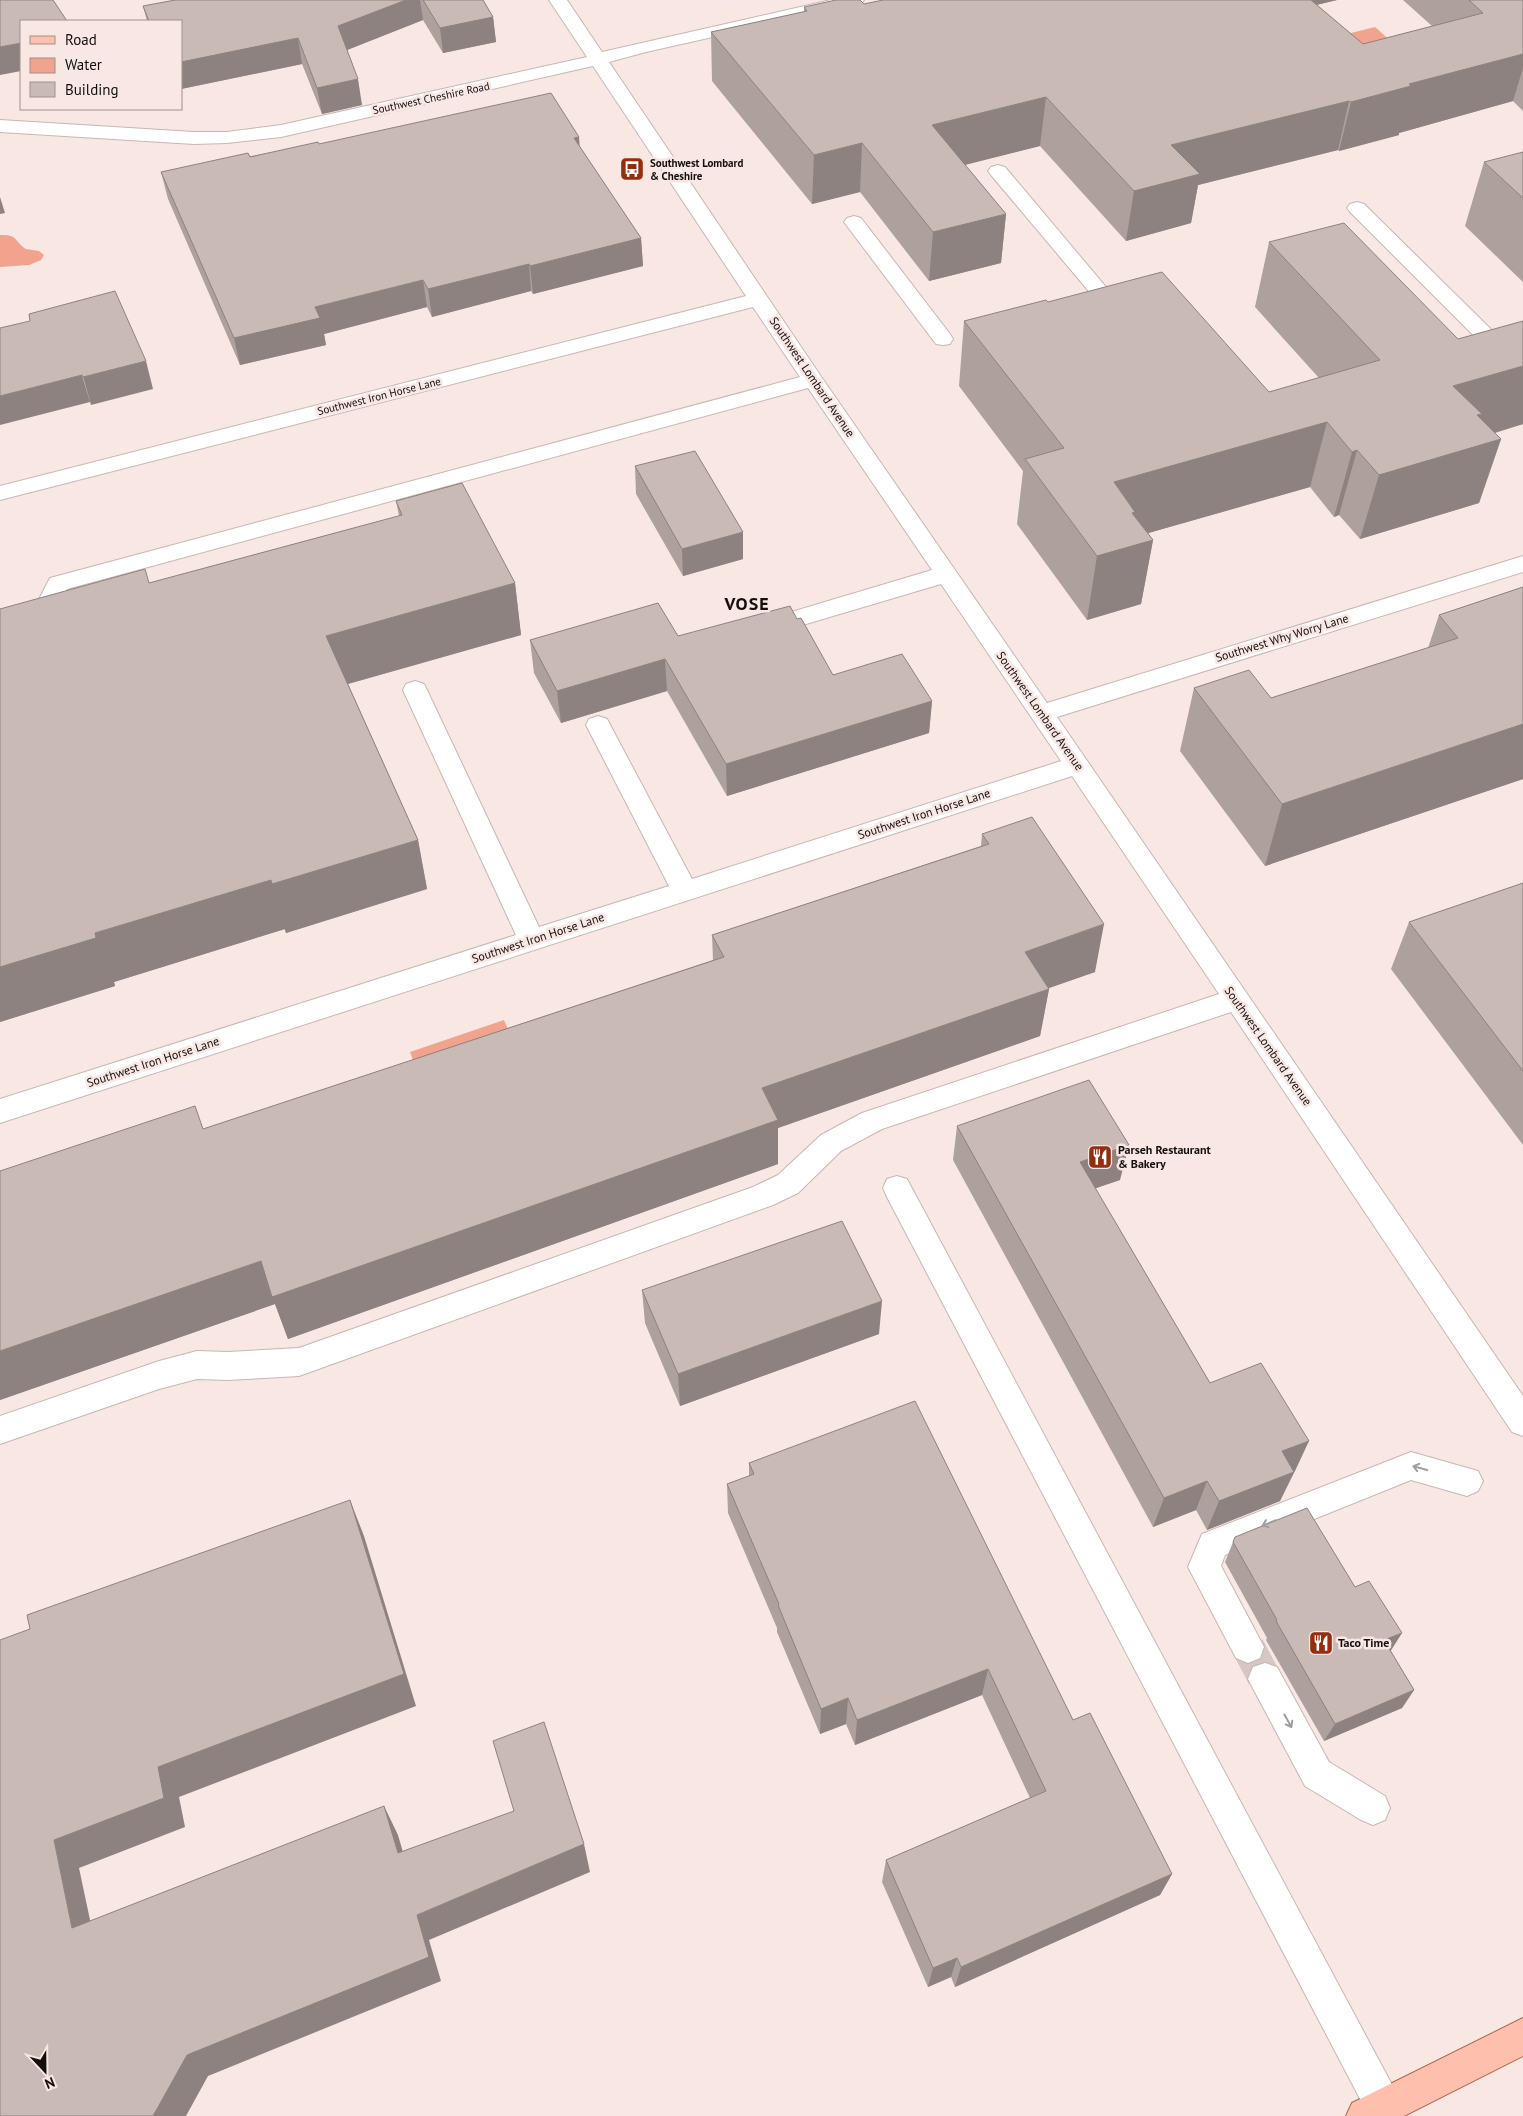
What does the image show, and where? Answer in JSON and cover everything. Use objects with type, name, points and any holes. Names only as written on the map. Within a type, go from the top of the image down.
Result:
[{"type":"main road","points":[[1375,2111],[1523,2036]]},
{"type":"street","name":"Southwest Lombard Avenue","points":[[558,0],[759,299],[1523,1422]]},
{"type":"street","name":"Southwest Cheshire Road","points":[[0,126],[43,126],[195,138],[246,136],[281,131],[558,70],[644,47],[855,0]]},
{"type":"street","points":[[998,171],[1104,297]]},
{"type":"street","points":[[1357,208],[1506,356]]},
{"type":"street","points":[[854,222],[943,338]]},
{"type":"street","name":"Southwest Iron Horse Lane","points":[[0,494],[759,299]]},
{"type":"street","points":[[39,622],[58,584],[814,380]]},
{"type":"street","name":"Southwest Why Worry Lane","points":[[1042,713],[1523,564]]},
{"type":"street","points":[[769,627],[946,574]]},
{"type":"street","points":[[415,690],[532,940]]},
{"type":"street","points":[[598,725],[685,891]]},
{"type":"street","name":"Southwest Iron Horse Lane","points":[[0,1111],[1077,765]]},
{"type":"street","points":[[0,1430],[158,1376],[197,1365],[228,1366],[299,1362],[763,1196],[788,1184],[832,1143],[872,1121],[1236,999]]},
{"type":"street","points":[[896,1188],[1375,2111]]},
{"type":"street","points":[[1248,1647],[1204,1567],[1213,1545],[1411,1466],[1467,1481]]},
{"type":"street","points":[[1265,1679],[1317,1774],[1373,1808]]},
{"type":"water","points":[[1375,27],[1413,61],[1385,69],[1347,34]]},
{"type":"water","points":[[0,235],[13,237],[26,249],[39,251],[44,255],[41,260],[29,265],[0,267]]},
{"type":"water","points":[[504,1020],[520,1056],[423,1088],[410,1052]]},
{"type":"building","points":[[0,0],[53,0],[66,20],[20,20],[20,43],[0,47]]},
{"type":"building","points":[[175,0],[406,0],[338,26],[358,79],[317,88],[298,38],[182,62],[182,20],[149,20],[143,6]]},
{"type":"building","points":[[423,0],[483,0],[493,17],[440,28]]},
{"type":"building","points":[[836,0],[860,0],[864,4],[883,0],[1311,0],[1363,44],[1483,13],[1469,0],[1523,0],[1523,54],[1409,84],[1411,86],[1351,102],[1171,145],[1200,174],[1134,191],[1046,97],[932,125],[1006,214],[933,232],[862,143],[814,155],[711,32],[807,11],[804,7]]},
{"type":"building","points":[[551,93],[579,137],[574,138],[641,238],[428,289],[423,280],[315,307],[320,318],[234,338],[161,172],[248,153],[250,157],[318,142],[319,144]]},
{"type":"building","points":[[1523,152],[1523,198],[1484,162]]},
{"type":"building","points":[[1344,223],[1458,339],[1523,321],[1523,366],[1453,386],[1482,414],[1477,415],[1501,439],[1379,475],[1357,450],[1352,452],[1327,422],[1114,482],[1135,512],[1132,513],[1153,540],[1097,556],[1025,459],[1064,448],[964,321],[1046,300],[1048,302],[1162,272],[1269,392],[1380,360],[1269,242]]},
{"type":"building","points":[[115,291],[146,361],[0,396],[0,328],[30,321],[29,314]]},
{"type":"building","points":[[695,451],[743,532],[682,549],[635,466]]},
{"type":"building","points":[[462,483],[515,583],[326,636],[418,840],[272,884],[271,880],[95,933],[96,938],[0,967],[0,609],[145,569],[149,583],[402,515],[396,501]]},
{"type":"building","points":[[1523,587],[1523,724],[1282,804],[1194,688],[1249,670],[1271,698],[1458,638],[1439,615]]},
{"type":"building","points":[[658,603],[678,636],[790,606],[797,619],[801,618],[833,675],[902,654],[932,701],[726,764],[665,659],[557,691],[530,640]]},
{"type":"building","points":[[1032,817],[1104,924],[1025,952],[1049,989],[762,1088],[778,1120],[272,1297],[261,1261],[0,1351],[0,1171],[195,1106],[203,1129],[724,957],[712,935],[989,844],[982,834]]},
{"type":"building","points":[[1523,883],[1523,1071],[1409,922]]},
{"type":"building","points":[[1089,1080],[1129,1145],[1080,1162],[1210,1383],[1261,1363],[1309,1441],[1282,1451],[1294,1472],[1219,1501],[1207,1481],[1164,1498],[957,1126]]},
{"type":"building","points":[[842,1221],[882,1301],[678,1374],[642,1290]]},
{"type":"building","points":[[915,1401],[1073,1720],[1090,1713],[1172,1874],[961,1967],[957,1958],[933,1968],[886,1860],[1046,1791],[988,1669],[857,1720],[848,1698],[821,1709],[779,1604],[727,1484],[754,1474],[749,1463]]},
{"type":"building","points":[[350,1500],[404,1674],[158,1767],[164,1798],[54,1840],[72,1928],[384,1806],[398,1853],[514,1811],[493,1741],[544,1722],[584,1844],[417,1915],[429,1957],[187,2055],[153,2116],[0,2116],[0,1640],[30,1629],[27,1615]]},
{"type":"building","name":"Taco Time","points":[[1307,1508],[1355,1587],[1369,1581],[1402,1633],[1384,1640],[1414,1690],[1335,1724],[1233,1542],[1235,1537]]},
{"type":"tunnel","points":[[1248,1647],[1265,1679]]},
{"type":"place","name":"Southwest Lombard & Cheshire","points":[[632,169]]},
{"type":"place","name":"Parseh Restaurant & Bakery","points":[[1100,1157]]},
{"type":"place","name":"Taco Time","points":[[1321,1643]]},
{"type":"district","name":"VOSE","points":[[747,604]]}]
